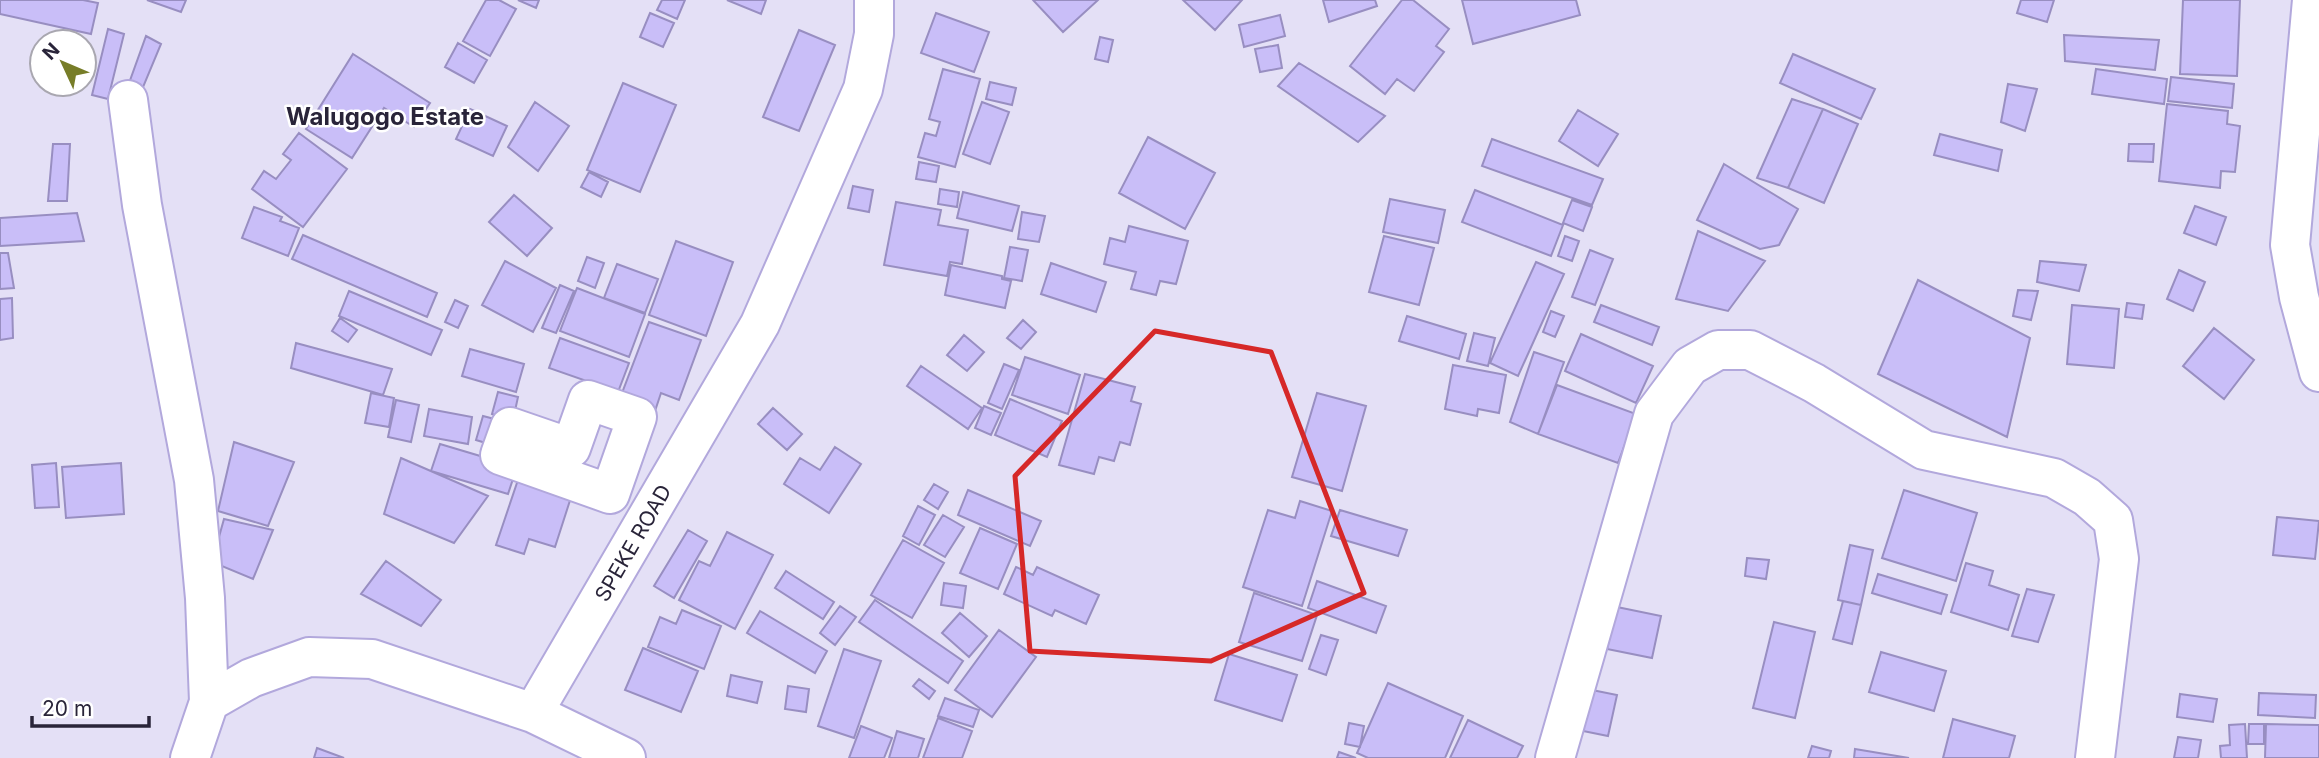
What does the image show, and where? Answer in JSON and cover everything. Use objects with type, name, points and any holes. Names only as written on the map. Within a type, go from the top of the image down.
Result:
[{"type":"street","name":"SPEKE ROAD","points":[[533,713],[760,324],[863,89],[874,34],[874,0]]},
{"type":"street","points":[[2312,0],[2290,245],[2299,298],[2319,372]]},
{"type":"street","points":[[128,100],[142,205],[194,480],[205,598],[209,702],[190,758]]},
{"type":"street","points":[[1555,758],[1654,414],[1690,366],[1718,350],[1750,350],[1814,383],[1924,450],[2054,478],[2087,497],[2113,520],[2119,559],[2095,758]]},
{"type":"street","points":[[209,702],[251,678],[309,657],[372,659],[533,713],[626,758]]},
{"type":"highlighted area","points":[[1155,331],[1271,352],[1364,593],[1211,661],[1030,651],[1015,476]]},
{"type":"building","points":[[0,0],[83,0],[98,3],[92,28],[64,28],[0,14]]},
{"type":"building","points":[[147,0],[186,0],[181,12]]},
{"type":"building","points":[[486,0],[499,0],[516,9],[490,56],[463,41]]},
{"type":"building","points":[[518,0],[539,0],[536,8]]},
{"type":"building","points":[[662,0],[685,0],[677,19],[657,10]]},
{"type":"building","points":[[727,0],[766,0],[761,14]]},
{"type":"building","points":[[1033,0],[1098,0],[1063,32]]},
{"type":"building","points":[[1183,0],[1242,0],[1215,30]]},
{"type":"building","points":[[1323,0],[1375,0],[1377,6],[1329,22]]},
{"type":"building","points":[[1402,0],[1413,0],[1449,29],[1436,46],[1444,52],[1414,91],[1397,79],[1385,94],[1350,66]]},
{"type":"building","points":[[1462,0],[1576,0],[1580,15],[1473,44]]},
{"type":"building","points":[[2021,0],[2054,0],[2047,22],[2017,13]]},
{"type":"building","points":[[2183,0],[2240,0],[2237,76],[2180,74]]},
{"type":"building","points":[[650,13],[674,23],[663,47],[640,37]]},
{"type":"building","points":[[936,13],[989,32],[974,72],[921,53]]},
{"type":"building","points":[[1280,15],[1285,36],[1244,47],[1239,25]]},
{"type":"building","points":[[108,29],[124,34],[108,99],[98,96],[98,70]]},
{"type":"building","points":[[799,30],[835,45],[799,131],[763,117]]},
{"type":"building","points":[[2064,35],[2159,40],[2155,70],[2065,61]]},
{"type":"building","points":[[146,36],[161,44],[141,92],[128,86]]},
{"type":"building","points":[[1100,37],[1113,40],[1108,62],[1095,59]]},
{"type":"building","points":[[458,43],[487,60],[474,83],[445,67]]},
{"type":"building","points":[[1278,45],[1282,68],[1260,72],[1255,49]]},
{"type":"building","points":[[353,54],[430,103],[414,127],[384,108],[352,158],[306,129]]},
{"type":"building","points":[[1793,54],[1875,89],[1861,119],[1780,83]]},
{"type":"building","points":[[1299,63],[1385,116],[1358,142],[1278,86]]},
{"type":"building","points":[[943,69],[980,79],[955,167],[918,157],[925,133],[936,136],[940,122],[929,119]]},
{"type":"building","points":[[2096,69],[2167,79],[2164,104],[2092,94]]},
{"type":"building","points":[[2171,77],[2234,84],[2232,108],[2168,101]]},
{"type":"building","points":[[990,82],[1016,88],[1012,105],[986,99]]},
{"type":"building","points":[[623,83],[676,105],[640,192],[587,170]]},
{"type":"building","points":[[2008,84],[2037,89],[2025,131],[2001,122]]},
{"type":"building","points":[[1792,99],[1823,109],[1788,188],[1757,178]]},
{"type":"building","points":[[535,102],[569,126],[538,171],[508,147]]},
{"type":"building","points":[[982,102],[1009,112],[990,164],[963,154]]},
{"type":"building","points":[[2167,104],[2228,111],[2227,124],[2240,126],[2235,172],[2221,171],[2220,188],[2159,181]]},
{"type":"building","points":[[470,109],[507,126],[493,156],[456,139]]},
{"type":"building","points":[[1823,109],[1858,124],[1824,203],[1788,188]]},
{"type":"building","points":[[1578,110],[1618,134],[1598,166],[1559,141]]},
{"type":"building","points":[[299,133],[347,169],[303,227],[252,189],[264,171],[276,179],[291,160],[283,154]]},
{"type":"building","points":[[1940,134],[2002,150],[1998,171],[1934,155]]},
{"type":"building","points":[[1148,137],[1215,173],[1185,229],[1119,193]]},
{"type":"building","points":[[1492,139],[1603,179],[1592,205],[1482,166]]},
{"type":"building","points":[[53,144],[70,144],[67,201],[48,201]]},
{"type":"building","points":[[2129,144],[2154,144],[2153,162],[2128,161]]},
{"type":"building","points":[[919,162],[939,166],[936,182],[916,179]]},
{"type":"building","points":[[1724,164],[1798,209],[1779,245],[1760,249],[1697,220]]},
{"type":"building","points":[[589,172],[608,182],[601,197],[581,187]]},
{"type":"building","points":[[853,186],[873,190],[869,212],[848,208]]},
{"type":"building","points":[[940,189],[959,192],[957,207],[938,204]]},
{"type":"building","points":[[1475,190],[1563,225],[1551,256],[1462,222]]},
{"type":"building","points":[[963,192],[1019,206],[1012,231],[957,218]]},
{"type":"building","points":[[514,195],[552,228],[527,256],[489,222]]},
{"type":"building","points":[[1390,199],[1445,210],[1438,243],[1383,232]]},
{"type":"building","points":[[1572,200],[1592,207],[1583,231],[1563,223]]},
{"type":"building","points":[[896,202],[941,210],[938,225],[968,230],[962,264],[950,262],[947,276],[884,265]]},
{"type":"building","points":[[2195,206],[2226,217],[2216,245],[2184,233]]},
{"type":"building","points":[[254,207],[282,217],[280,221],[299,228],[288,256],[242,238]]},
{"type":"building","points":[[1022,212],[1045,216],[1039,242],[1018,239]]},
{"type":"building","points":[[77,213],[84,241],[0,246],[0,218]]},
{"type":"building","points":[[1129,226],[1188,241],[1176,284],[1160,281],[1156,295],[1131,289],[1136,272],[1104,264],[1110,238],[1125,242]]},
{"type":"building","points":[[1698,231],[1765,261],[1728,311],[1676,299]]},
{"type":"building","points":[[303,235],[437,293],[427,317],[292,259]]},
{"type":"building","points":[[1384,236],[1434,248],[1419,305],[1369,292]]},
{"type":"building","points":[[1565,236],[1579,241],[1572,261],[1558,256]]},
{"type":"building","points":[[676,241],[733,262],[706,336],[649,315]]},
{"type":"building","points":[[676,241],[733,262],[706,336],[649,315]]},
{"type":"building","points":[[1010,247],[1028,250],[1022,281],[1004,278]]},
{"type":"building","points":[[1590,250],[1613,259],[1595,305],[1572,297]]},
{"type":"building","points":[[0,253],[8,253],[14,288],[0,289]]},
{"type":"building","points":[[587,257],[604,263],[595,288],[578,281]]},
{"type":"building","points":[[505,261],[556,288],[533,332],[482,305]]},
{"type":"building","points":[[2040,261],[2086,265],[2079,291],[2037,282]]},
{"type":"building","points":[[1536,262],[1564,274],[1518,376],[1490,363]]},
{"type":"building","points":[[1051,263],[1106,282],[1096,312],[1041,294]]},
{"type":"building","points":[[617,264],[658,279],[645,313],[604,298]]},
{"type":"building","points":[[951,265],[1002,276],[1002,279],[1011,281],[1005,308],[945,295]]},
{"type":"building","points":[[2179,270],[2205,282],[2193,311],[2167,299]]},
{"type":"building","points":[[1918,280],[2030,338],[2007,437],[1878,374]]},
{"type":"building","points":[[560,285],[574,291],[556,333],[542,328]]},
{"type":"building","points":[[577,288],[645,314],[629,357],[560,331]]},
{"type":"building","points":[[2018,290],[2038,291],[2031,320],[2013,316]]},
{"type":"building","points":[[349,291],[442,330],[431,355],[339,316]]},
{"type":"building","points":[[12,298],[13,338],[0,340],[0,299]]},
{"type":"building","points":[[455,300],[468,306],[458,328],[445,322]]},
{"type":"building","points":[[2127,303],[2144,305],[2142,319],[2125,317]]},
{"type":"building","points":[[1601,305],[1659,327],[1652,345],[1594,322]]},
{"type":"building","points":[[2072,305],[2119,309],[2114,368],[2067,364]]},
{"type":"building","points":[[1551,311],[1564,316],[1555,337],[1543,332]]},
{"type":"building","points":[[1407,316],[1466,334],[1459,359],[1399,341]]},
{"type":"building","points":[[340,318],[357,330],[348,342],[332,331]]},
{"type":"building","points":[[1023,320],[1036,332],[1021,349],[1007,338]]},
{"type":"building","points":[[649,322],[701,340],[679,400],[661,393],[654,414],[619,401]]},
{"type":"building","points":[[2214,328],[2254,360],[2224,399],[2183,366]]},
{"type":"building","points":[[1474,333],[1495,338],[1488,366],[1467,361]]},
{"type":"building","points":[[1581,334],[1653,366],[1636,403],[1565,371]]},
{"type":"building","points":[[964,335],[984,352],[967,371],[947,355]]},
{"type":"building","points":[[560,338],[629,363],[618,392],[549,368]]},
{"type":"building","points":[[296,343],[392,369],[383,395],[291,368]]},
{"type":"building","points":[[470,349],[524,364],[516,392],[462,376]]},
{"type":"building","points":[[1534,352],[1564,362],[1538,434],[1510,422]]},
{"type":"building","points":[[1025,357],[1080,375],[1068,414],[1012,395]]},
{"type":"building","points":[[1004,364],[1019,370],[1002,409],[988,403]]},
{"type":"building","points":[[1453,365],[1506,375],[1499,413],[1478,409],[1477,416],[1445,409]]},
{"type":"building","points":[[921,366],[982,408],[968,429],[907,386]]},
{"type":"building","points":[[921,366],[982,408],[968,429],[907,386]]},
{"type":"building","points":[[1085,374],[1135,387],[1131,401],[1141,404],[1130,445],[1120,442],[1114,461],[1099,457],[1094,474],[1059,465]]},
{"type":"building","points":[[1085,374],[1135,387],[1131,401],[1141,404],[1130,445],[1120,442],[1114,461],[1099,457],[1094,474],[1059,465]]},
{"type":"building","points":[[1557,385],[1636,414],[1618,463],[1538,434]]},
{"type":"building","points":[[498,392],[518,397],[513,420],[492,414]]},
{"type":"building","points":[[371,393],[394,398],[389,427],[365,423]]},
{"type":"building","points":[[1317,393],[1366,406],[1342,491],[1292,477]]},
{"type":"building","points":[[1010,399],[1062,421],[1047,457],[995,435]]},
{"type":"building","points":[[396,400],[419,405],[411,442],[388,437]]},
{"type":"building","points":[[984,406],[1001,413],[991,435],[975,428]]},
{"type":"building","points":[[773,408],[802,434],[787,450],[758,424]]},
{"type":"building","points":[[429,409],[472,417],[468,444],[424,436]]},
{"type":"building","points":[[483,416],[506,422],[499,447],[476,440]]},
{"type":"building","points":[[234,442],[294,462],[268,526],[218,511]]},
{"type":"building","points":[[440,444],[517,467],[508,494],[431,471]]},
{"type":"building","points":[[835,447],[861,464],[829,513],[784,484],[800,458],[820,470]]},
{"type":"building","points":[[401,458],[488,496],[454,543],[384,514]]},
{"type":"building","points":[[56,463],[59,507],[35,508],[32,465]]},
{"type":"building","points":[[121,463],[124,514],[66,518],[62,467]]},
{"type":"building","points":[[521,471],[574,488],[555,547],[529,539],[524,554],[496,545]]},
{"type":"building","points":[[934,484],[948,492],[938,509],[924,500]]},
{"type":"building","points":[[968,490],[1041,521],[1030,546],[958,515]]},
{"type":"building","points":[[1904,490],[1977,513],[1956,581],[1882,558]]},
{"type":"building","points":[[1300,501],[1332,511],[1302,606],[1243,587],[1268,510],[1295,518]]},
{"type":"building","points":[[918,506],[935,515],[919,545],[903,536]]},
{"type":"building","points":[[1340,510],[1407,530],[1398,556],[1331,536]]},
{"type":"building","points":[[943,515],[964,527],[945,557],[924,545]]},
{"type":"building","points":[[2277,517],[2319,521],[2315,559],[2273,555]]},
{"type":"building","points":[[224,519],[273,530],[253,579],[212,562]]},
{"type":"building","points":[[980,528],[1017,544],[998,589],[960,573]]},
{"type":"building","points":[[688,530],[707,541],[674,598],[654,586]]},
{"type":"building","points":[[727,532],[773,555],[735,629],[679,600],[699,561],[710,566]]},
{"type":"building","points":[[727,532],[773,555],[735,629],[679,600],[699,561],[710,566]]},
{"type":"building","points":[[903,540],[944,563],[912,618],[871,595]]},
{"type":"building","points":[[1850,545],[1873,550],[1861,605],[1838,600]]},
{"type":"building","points":[[1747,558],[1769,560],[1766,579],[1745,576]]},
{"type":"building","points":[[386,561],[441,600],[421,626],[361,594]]},
{"type":"building","points":[[1966,563],[1993,571],[1989,585],[2019,595],[2008,630],[1951,612]]},
{"type":"building","points":[[1016,567],[1033,575],[1037,567],[1099,595],[1086,624],[1055,610],[1052,616],[1004,594]]},
{"type":"building","points":[[786,571],[834,602],[823,619],[775,588]]},
{"type":"building","points":[[1878,574],[1947,595],[1941,614],[1872,593]]},
{"type":"building","points":[[1317,581],[1386,606],[1376,633],[1308,608]]},
{"type":"building","points":[[944,583],[966,586],[963,608],[941,605]]},
{"type":"building","points":[[2027,589],[2054,595],[2038,642],[2012,636]]},
{"type":"building","points":[[1254,593],[1317,615],[1302,661],[1239,642]]},
{"type":"building","points":[[875,600],[963,661],[948,683],[859,622]]},
{"type":"building","points":[[1843,601],[1861,605],[1852,644],[1833,639]]},
{"type":"building","points":[[840,606],[856,617],[835,645],[820,633]]},
{"type":"building","points":[[1617,607],[1661,616],[1652,658],[1607,649]]},
{"type":"building","points":[[682,610],[721,626],[704,669],[648,647],[660,617],[676,624]]},
{"type":"building","points":[[682,610],[721,626],[704,669],[648,647],[660,617],[676,624]]},
{"type":"building","points":[[760,611],[827,651],[815,673],[747,633]]},
{"type":"building","points":[[960,613],[987,636],[969,657],[942,633]]},
{"type":"building","points":[[1774,622],[1815,632],[1795,718],[1753,708]]},
{"type":"building","points":[[999,630],[1036,657],[992,717],[955,690]]},
{"type":"building","points":[[1321,635],[1338,640],[1326,675],[1309,669]]},
{"type":"building","points":[[643,648],[698,671],[681,712],[625,690]]},
{"type":"building","points":[[844,649],[881,661],[854,738],[818,726]]},
{"type":"building","points":[[1881,652],[1946,671],[1934,711],[1869,692]]},
{"type":"building","points":[[1229,654],[1297,675],[1282,721],[1215,700]]},
{"type":"building","points":[[731,675],[762,682],[757,703],[727,696]]},
{"type":"building","points":[[919,679],[935,691],[929,699],[913,686]]},
{"type":"building","points":[[1388,683],[1463,716],[1445,758],[1368,758],[1357,753]]},
{"type":"building","points":[[788,686],[809,689],[806,712],[785,709]]},
{"type":"building","points":[[1592,690],[1617,695],[1608,736],[1583,731]]},
{"type":"building","points":[[2259,693],[2316,695],[2315,718],[2258,715]]},
{"type":"building","points":[[2180,694],[2217,699],[2213,722],[2177,717]]},
{"type":"building","points":[[945,698],[979,710],[973,727],[938,716]]},
{"type":"building","points":[[938,718],[972,731],[962,758],[923,758]]},
{"type":"building","points":[[1953,719],[2015,736],[2009,758],[1943,758]]},
{"type":"building","points":[[1468,720],[1523,746],[1517,758],[1450,758]]},
{"type":"building","points":[[1349,723],[1364,726],[1360,747],[1345,744]]},
{"type":"building","points":[[2245,724],[2247,758],[2221,758],[2220,746],[2230,745],[2229,725]]},
{"type":"building","points":[[2249,724],[2264,724],[2264,744],[2248,744]]},
{"type":"building","points":[[2266,724],[2319,725],[2319,758],[2265,758]]},
{"type":"building","points":[[861,726],[892,738],[884,758],[849,758]]},
{"type":"building","points":[[897,731],[924,739],[918,758],[889,758]]},
{"type":"building","points":[[2178,737],[2201,740],[2198,758],[2174,758]]},
{"type":"building","points":[[1812,746],[1831,751],[1829,758],[1808,758]]},
{"type":"building","points":[[317,748],[344,758],[314,758]]},
{"type":"building","points":[[1855,749],[1909,758],[1854,758]]},
{"type":"building","points":[[1339,752],[1356,758],[1337,758]]},
{"type":"district","name":"Walugogo Estate","points":[[385,116]]}]
